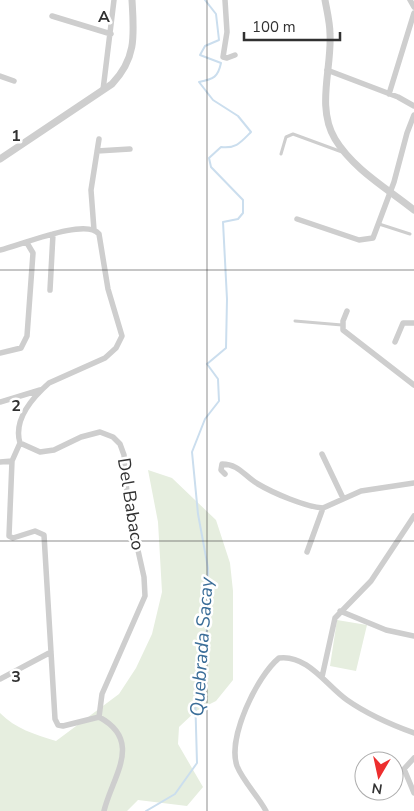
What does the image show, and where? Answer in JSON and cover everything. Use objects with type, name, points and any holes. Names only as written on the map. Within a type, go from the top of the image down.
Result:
[{"type":"street","points":[[103,90],[114,0]]},
{"type":"street","points":[[0,158],[103,90],[123,73],[129,62],[134,32],[132,0]]},
{"type":"street","points":[[225,0],[227,27],[223,57],[227,58],[235,55]]},
{"type":"street","points":[[325,0],[330,35],[326,100],[328,120],[334,138],[357,165],[414,210]]},
{"type":"street","points":[[410,0],[414,7]]},
{"type":"street","points":[[389,94],[414,14]]},
{"type":"street","points":[[52,16],[111,34]]},
{"type":"street","points":[[327,70],[389,94],[414,106]]},
{"type":"street","points":[[0,76],[14,81]]},
{"type":"street","points":[[297,219],[366,240],[373,238],[391,191],[406,133],[414,115]]},
{"type":"street","points":[[94,230],[91,190],[99,139]]},
{"type":"street","points":[[97,151],[130,149]]},
{"type":"street","points":[[0,250],[84,227],[94,230],[98,234],[108,289],[122,336],[116,348],[104,358],[49,383],[42,389],[23,415],[17,433],[20,443],[12,461],[9,536],[13,538],[35,531],[44,535],[55,719],[58,725],[63,726],[99,717],[110,723],[117,731],[122,746],[116,782],[104,811]]},
{"type":"street","points":[[50,290],[54,234]]},
{"type":"street","points":[[0,354],[21,348],[28,336],[33,253],[27,243]]},
{"type":"street","points":[[347,311],[342,325],[343,330],[414,385]]},
{"type":"street","points":[[395,342],[403,323],[414,323]]},
{"type":"street","points":[[0,402],[42,389]]},
{"type":"street","name":"Del Babaco","points":[[20,443],[40,452],[54,450],[81,437],[100,432],[113,437],[120,444],[124,455],[128,506],[144,577],[145,596],[102,694],[99,717]]},
{"type":"street","points":[[322,454],[343,498]]},
{"type":"street","points":[[0,462],[12,461]]},
{"type":"street","points":[[225,474],[221,470],[222,464],[234,465],[256,483],[270,490],[323,508]]},
{"type":"street","points":[[307,552],[323,508],[343,498],[369,489],[414,483]]},
{"type":"street","points":[[322,677],[335,618],[371,581],[414,516]]},
{"type":"street","points":[[340,611],[386,630],[414,636]]},
{"type":"street","points":[[0,679],[51,652]]},
{"type":"street","points":[[266,811],[238,767],[234,756],[235,742],[243,717],[264,676],[279,658],[292,660],[322,677],[348,701],[389,723],[414,733]]},
{"type":"street","points":[[414,758],[404,769],[414,793]]},
{"type":"lane","points":[[281,154],[286,137],[293,134],[347,154]]},
{"type":"lane","points":[[378,224],[410,234]]},
{"type":"lane","points":[[295,321],[342,325]]},
{"type":"green space","points":[[148,470],[172,478],[216,520],[230,563],[233,591],[233,680],[216,701],[196,711],[179,727],[178,744],[203,787],[187,806],[138,800],[127,811],[0,811],[0,713],[19,727],[56,741],[119,694],[136,668],[152,634],[162,592],[158,522]]},
{"type":"green space","points":[[337,620],[367,625],[356,671],[330,666]]},
{"type":"waterway","name":"Quebrada Sacay","points":[[146,811],[175,794],[197,763],[195,692],[207,629],[208,568],[198,514],[192,452],[205,419],[219,401],[218,379],[207,364],[226,348],[227,299],[223,222],[238,219],[243,213],[243,200],[211,167],[209,158],[221,147],[231,147],[238,144],[251,132],[238,116],[213,100],[199,82],[214,77],[221,63],[200,55],[205,46],[219,40],[216,14],[205,0]]}]
